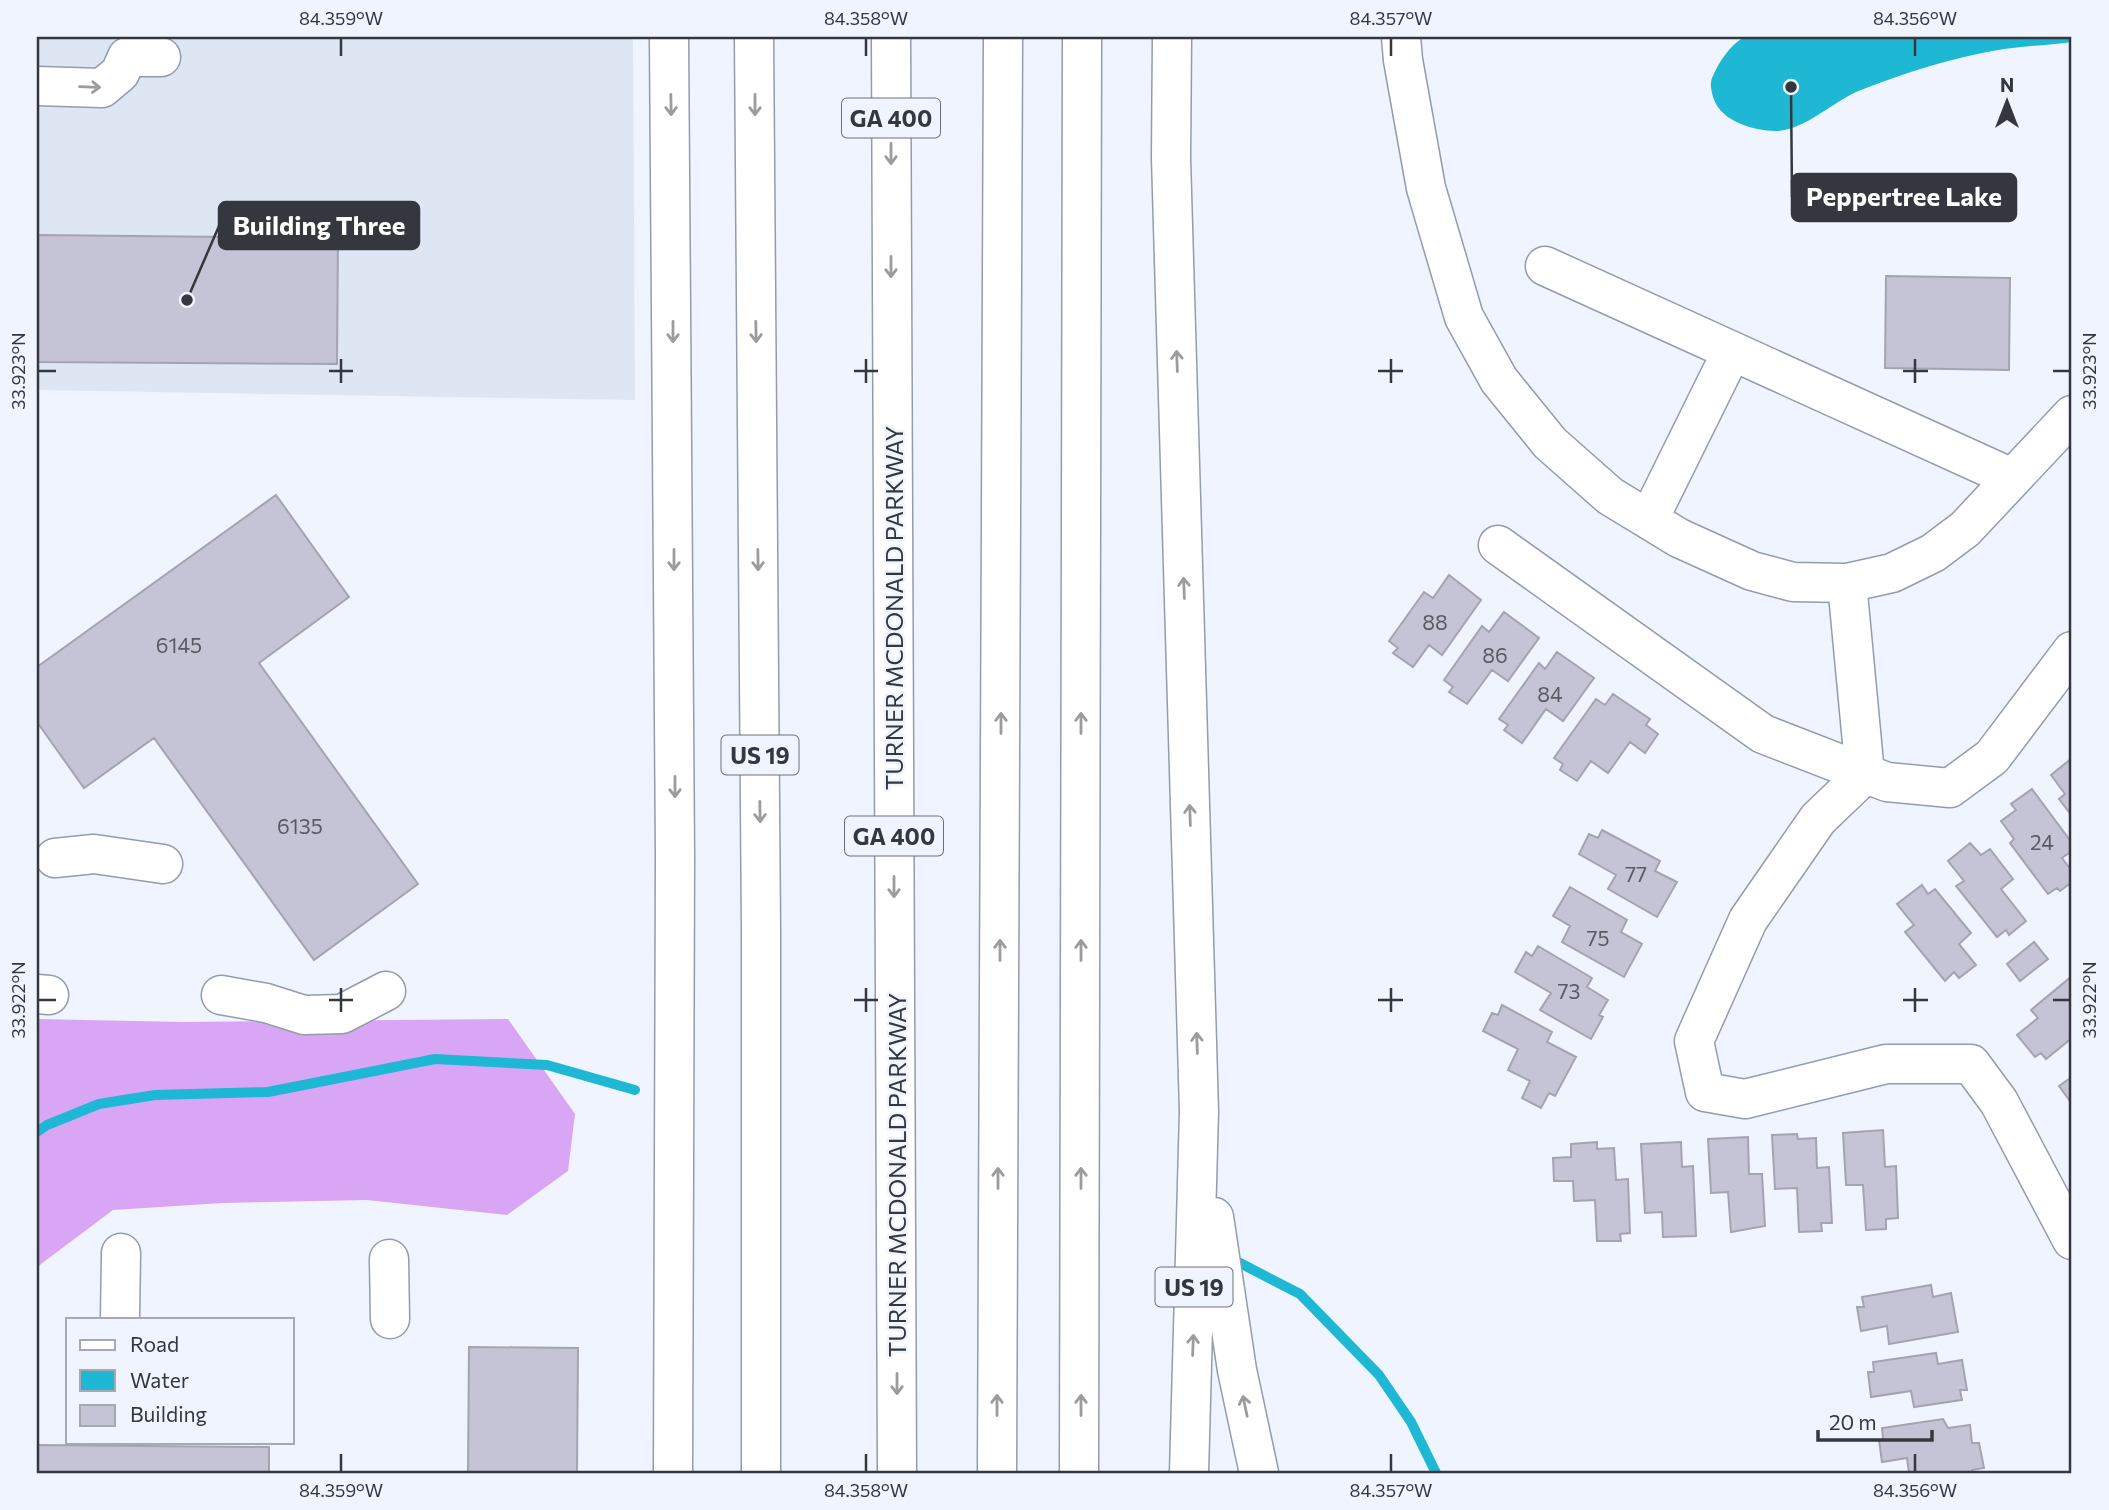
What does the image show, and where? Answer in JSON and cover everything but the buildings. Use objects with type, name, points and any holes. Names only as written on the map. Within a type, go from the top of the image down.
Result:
[{"type":"main road","points":[[670,37],[675,856],[673,1473]]},
{"type":"main road","name":"US 19","points":[[754,37],[761,918],[761,1473]]},
{"type":"main road","name":"TURNER MCDONALD PARKWAY","points":[[891,37],[897,1473]]},
{"type":"main road","points":[[997,1473],[1003,37]]},
{"type":"main road","points":[[1079,1473],[1082,37]]},
{"type":"main road","name":"US 19","points":[[1172,37],[1171,158],[1199,1111],[1189,1473]]},
{"type":"main road","points":[[1401,37],[1426,188],[1464,317],[1499,380],[1550,443],[1611,496],[1679,538],[1752,571],[1793,582],[1847,583],[1892,573],[1933,553],[1965,529],[2072,415]]},
{"type":"main road","points":[[37,86],[102,88],[120,73],[130,50]]},
{"type":"main road","points":[[1545,266],[2012,478]]},
{"type":"main road","points":[[1649,519],[1732,351]]},
{"type":"main road","points":[[1498,545],[1763,734],[1888,782],[1950,788],[1992,757],[2072,651]]},
{"type":"main road","points":[[1847,583],[1866,774]]},
{"type":"main road","points":[[1866,774],[1818,819],[1748,920],[1694,1041],[1705,1092],[1745,1099],[1886,1064],[1971,1064],[1999,1101],[2072,1240]]},
{"type":"main road","points":[[55,858],[94,854],[163,864]]},
{"type":"main road","points":[[221,995],[266,1003],[304,1015],[342,1014],[386,991]]},
{"type":"main road","points":[[1199,1111],[1237,1370],[1259,1473]]},
{"type":"main road","points":[[120,1318],[121,1252]]},
{"type":"main road","points":[[390,1259],[390,1319]]},
{"type":"shaded area","points":[[37,37],[633,37],[635,400],[37,390]]},
{"type":"shaded area","points":[[37,1019],[182,1022],[508,1019],[575,1114],[568,1171],[507,1215],[367,1200],[223,1203],[113,1210],[37,1269]]},
{"type":"water","points":[[1744,37],[2072,37],[2072,42],[2004,49],[1931,66],[1861,90],[1808,121],[1786,130],[1775,131],[1736,122],[1720,110],[1712,93],[1711,80],[1718,66],[1729,50]]},
{"type":"waterway","points":[[37,1132],[47,1125],[99,1104],[155,1095],[268,1092],[435,1059],[547,1065],[635,1090]]},
{"type":"waterway","points":[[1238,1262],[1300,1294],[1379,1375],[1411,1422],[1436,1473]]},
{"type":"place","name":"Peppertree Lake","points":[[1791,87]]},
{"type":"place","name":"Building Three","points":[[187,300]]}]
